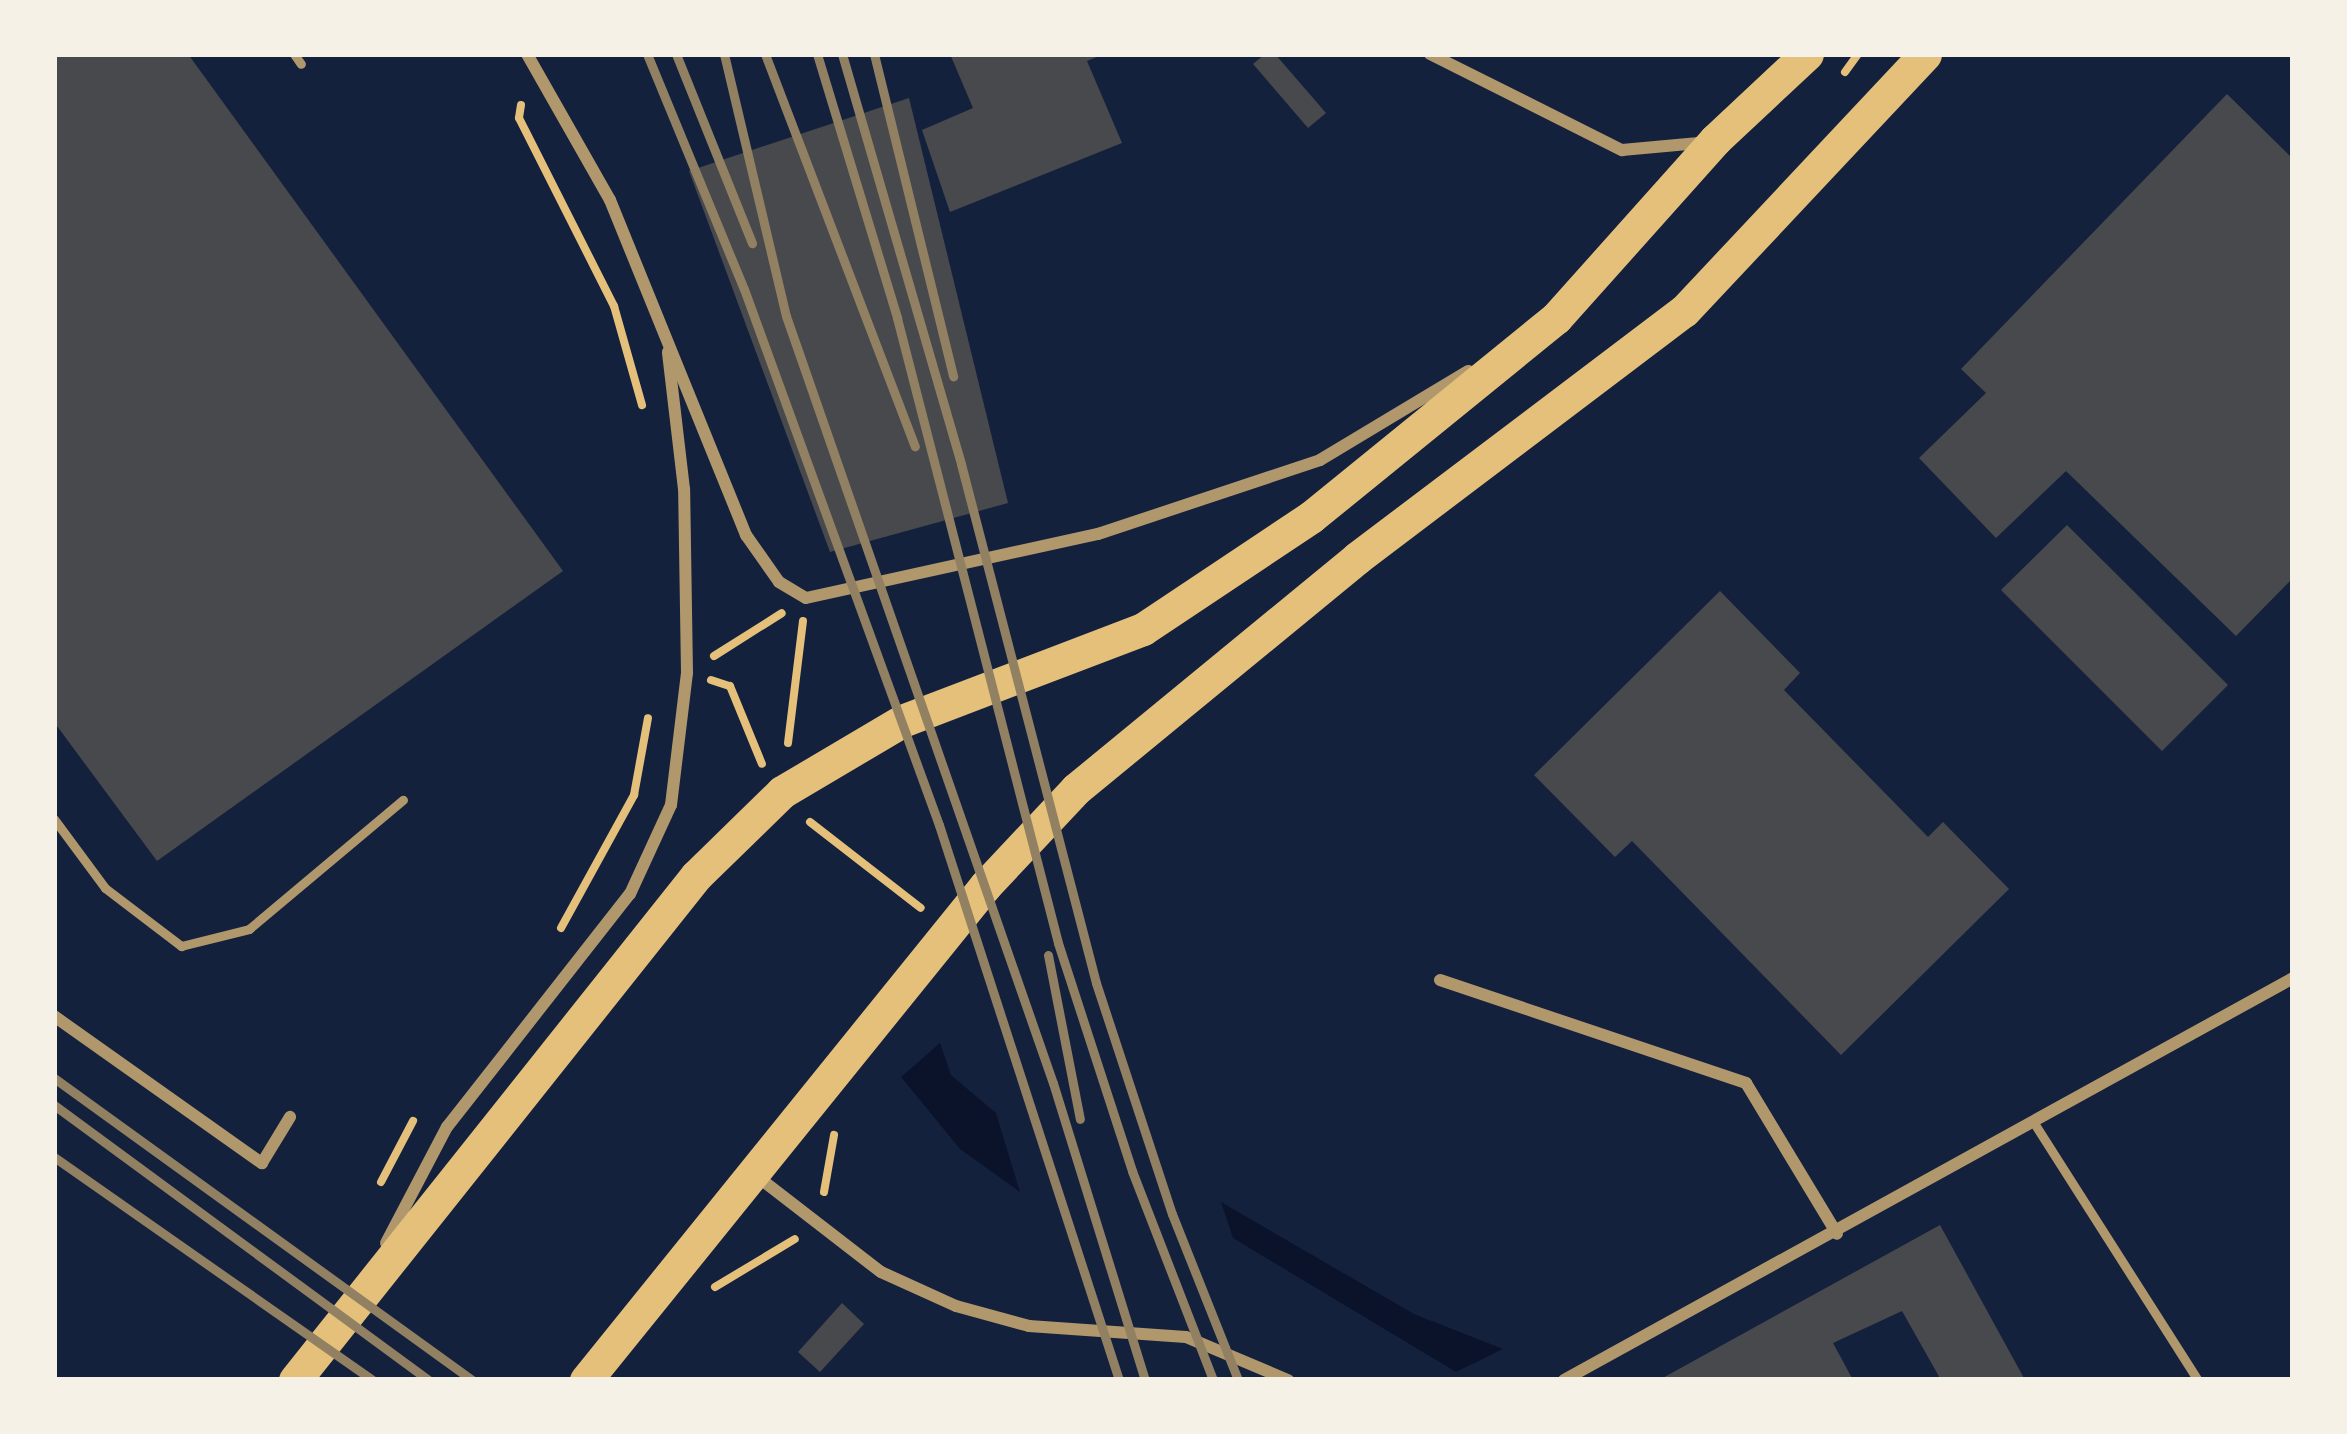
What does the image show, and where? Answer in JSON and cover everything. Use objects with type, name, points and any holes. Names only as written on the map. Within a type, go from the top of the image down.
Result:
[{"type":"highway","points":[[295,1380],[368,1282],[696,876],[782,792],[902,721],[1184,606],[1312,517],[1556,318],[1715,140],[1807,54]]},
{"type":"highway","points":[[586,1380],[985,886],[1076,789],[1339,572],[1684,311],[1925,54]]},
{"type":"street","points":[[1430,54],[1622,150],[1715,140]]},
{"type":"street","points":[[527,55],[610,200],[746,535],[779,581],[806,598],[1098,534],[1319,460],[1556,318]]},
{"type":"street","points":[[368,1282],[437,1142],[651,859],[683,740],[687,673],[684,489],[666,330]]},
{"type":"street","points":[[1564,1380],[1837,1234],[2293,978]]},
{"type":"street","points":[[1440,980],[1746,1083],[1837,1234]]},
{"type":"street","points":[[54,1016],[262,1163],[290,1117]]},
{"type":"street","points":[[754,1174],[818,1228],[881,1271],[956,1306],[1029,1326],[1186,1337],[1288,1380]]},
{"type":"lane","points":[[54,819],[105,887],[182,946],[249,929],[404,800]]},
{"type":"lane","points":[[2034,1123],[2198,1380]]},
{"type":"path","points":[[527,55],[519,118],[614,306],[646,428]]},
{"type":"path","points":[[687,673],[806,598]]},
{"type":"path","points":[[782,792],[806,598]]},
{"type":"path","points":[[687,673],[730,686],[782,792]]},
{"type":"path","points":[[707,1293],[818,1228]]},
{"type":"water","points":[[940,1043],[951,1075],[996,1113],[1020,1192],[960,1149],[901,1077]]},
{"type":"water","points":[[1221,1202],[1414,1314],[1503,1349],[1456,1372],[1233,1238]]},
{"type":"building","points":[[54,54],[188,54],[563,571],[157,861],[54,722]]},
{"type":"building","points":[[950,54],[1104,54],[1087,61],[1122,143],[950,212],[922,130],[973,108]]},
{"type":"building","points":[[1265,54],[1275,54],[1326,113],[1308,128],[1253,64]]},
{"type":"building","points":[[2227,94],[2293,159],[2293,578],[2236,636],[2066,471],[1996,538],[1919,458],[1986,393],[1961,369]]},
{"type":"building","points":[[909,98],[1008,503],[830,552],[689,171]]},
{"type":"building","points":[[2067,525],[2228,685],[2162,751],[2001,590]]},
{"type":"building","points":[[1720,591],[1800,673],[1784,690],[1928,837],[1943,822],[2009,889],[1841,1055],[1632,841],[1615,857],[1534,775]]},
{"type":"building","points":[[1940,1225],[2025,1380],[1941,1380],[1902,1311],[1833,1343],[1853,1380],[1659,1380]]},
{"type":"building","points":[[842,1303],[864,1324],[820,1372],[798,1352]]},
{"type":"railway","points":[[647,54],[744,289],[939,825],[1119,1380]]},
{"type":"railway","points":[[676,54],[752,243]]},
{"type":"railway","points":[[724,54],[786,316],[1053,1083],[1145,1380]]},
{"type":"railway","points":[[765,54],[915,446]]},
{"type":"railway","points":[[817,54],[897,318],[1058,943],[1132,1171],[1213,1380]]},
{"type":"railway","points":[[842,54],[961,464],[1096,983],[1172,1214],[1238,1380]]},
{"type":"railway","points":[[874,54],[953,376]]},
{"type":"railway","points":[[1048,955],[1080,1119]]},
{"type":"railway","points":[[54,1078],[472,1380]]},
{"type":"railway","points":[[54,1105],[428,1380]]},
{"type":"railway","points":[[54,1157],[372,1380]]}]
